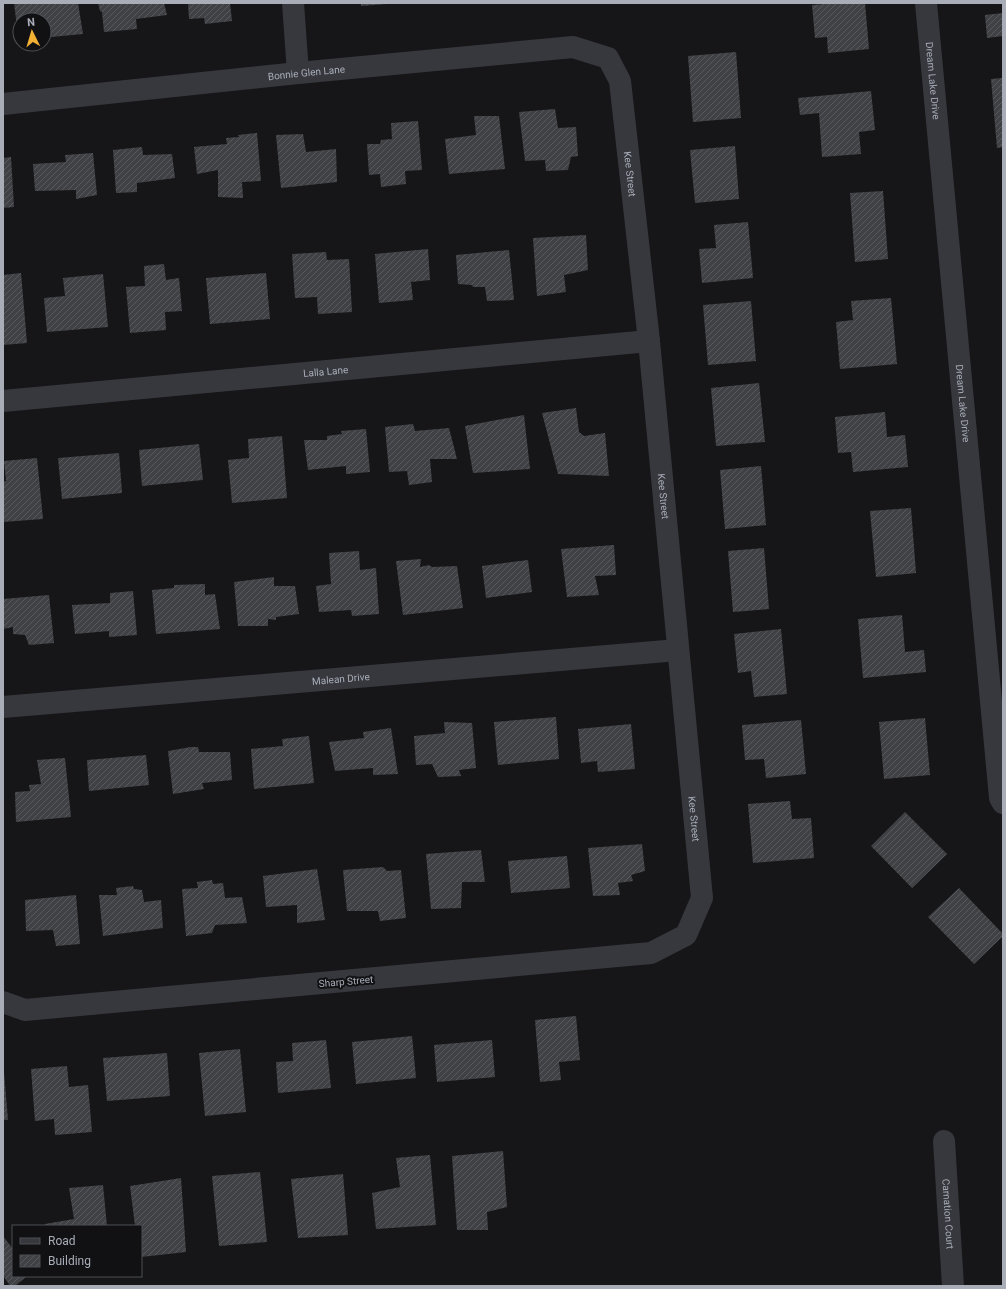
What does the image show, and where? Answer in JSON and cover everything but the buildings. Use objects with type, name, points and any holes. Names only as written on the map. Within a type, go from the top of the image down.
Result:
[{"type":"street","points":[[293,3],[298,73]]},
{"type":"street","name":"Dream Lake Drive","points":[[926,3],[999,790],[1000,798],[1003,803]]},
{"type":"street","name":"Bonnie Glen Lane","points":[[3,104],[298,73],[573,47],[608,58]]},
{"type":"street","name":"Kee Street","points":[[608,58],[620,81],[649,340],[702,898],[686,935]]},
{"type":"street","name":"Lalla Lane","points":[[3,401],[649,340]]},
{"type":"street","name":"Malean Drive","points":[[3,707],[678,650]]},
{"type":"street","name":"Sharp Street","points":[[3,1002],[25,1010],[651,953],[686,935]]},
{"type":"street","name":"Carnation Court","points":[[944,1141],[953,1286]]}]
